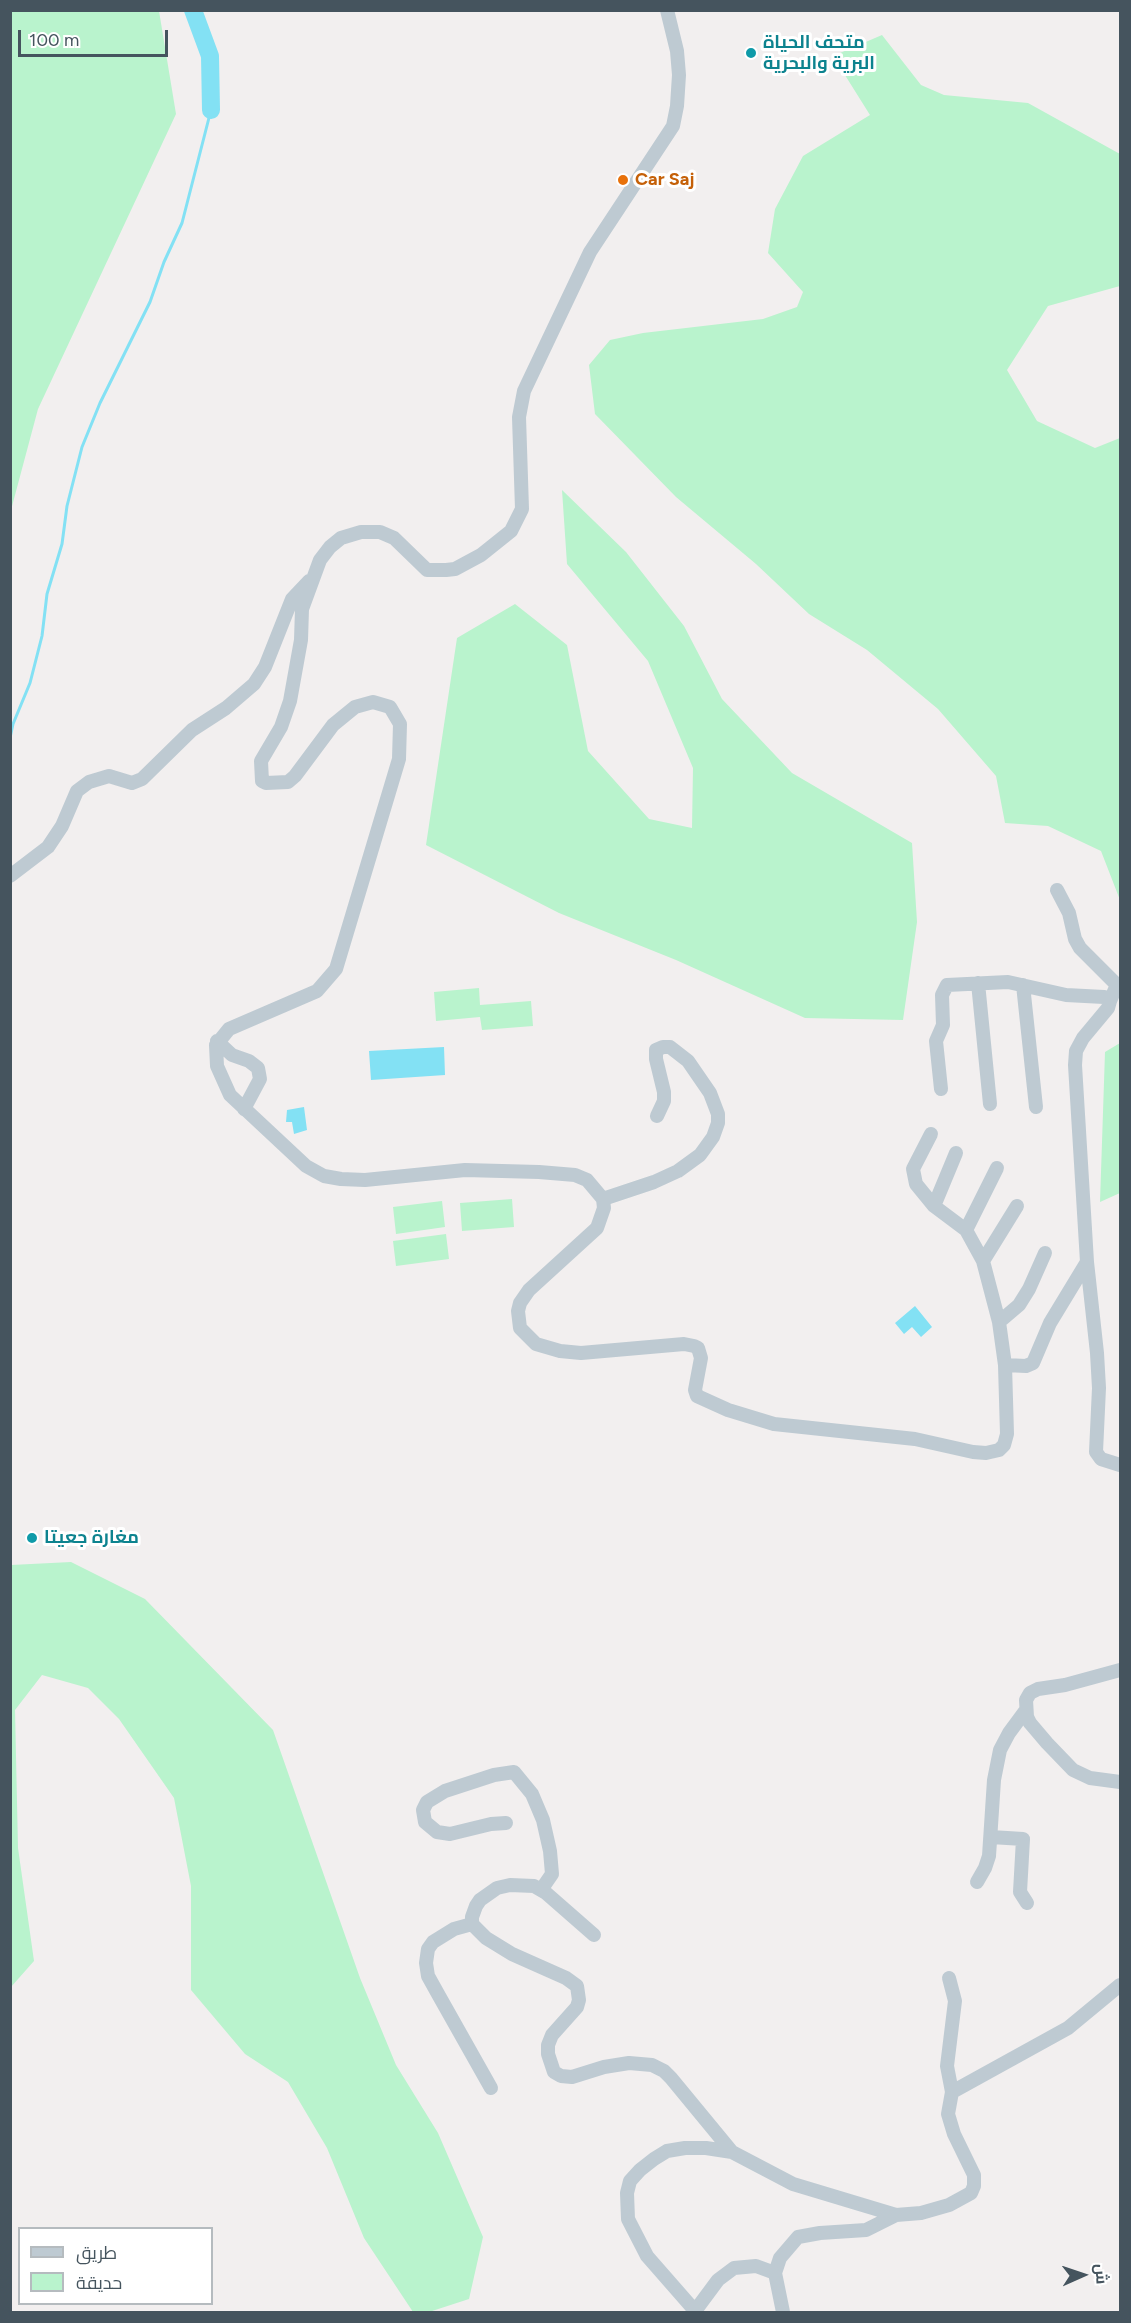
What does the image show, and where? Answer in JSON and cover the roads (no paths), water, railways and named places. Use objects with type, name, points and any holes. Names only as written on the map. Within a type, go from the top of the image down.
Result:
[{"type":"street","points":[[667,10],[677,51],[677,106],[673,126],[590,252],[524,391],[519,425],[522,509],[511,531],[481,555],[455,568],[440,571],[427,570],[420,565],[394,538],[380,532],[361,532],[341,538],[330,547],[320,560],[313,576],[302,609],[301,640],[290,701],[281,727],[261,761],[262,781],[266,783],[288,782],[333,725],[355,707],[373,702],[390,707],[400,724],[399,759],[336,969],[317,991],[229,1029],[217,1041],[215,1053],[221,1076],[230,1095],[306,1166],[324,1176],[365,1180],[465,1170],[538,1172],[574,1175],[587,1180],[603,1200],[604,1208],[597,1228],[529,1290],[520,1303],[518,1311],[520,1328],[536,1344],[560,1351],[581,1353],[677,1345],[694,1346],[698,1348],[701,1358],[695,1390],[697,1396],[728,1410],[774,1424],[915,1439],[986,1453],[999,1449],[1006,1441],[1005,1365],[999,1322],[983,1261],[966,1230],[934,1206],[920,1191],[913,1176],[913,1169],[931,1134]]},
{"type":"street","points":[[10,876],[48,847],[62,826],[77,791],[89,782],[109,776],[132,783],[142,779],[192,730],[226,708],[254,684],[265,667],[292,599],[313,576]]},
{"type":"street","points":[[1057,890],[1069,913],[1075,939],[1080,948],[1115,983],[1116,987],[1108,1008],[1083,1038],[1076,1052],[1075,1065],[1087,1262],[1099,1388],[1096,1452],[1101,1459],[1120,1465]]},
{"type":"street","points":[[978,982],[990,1104]]},
{"type":"street","points":[[941,1089],[936,1041],[943,1025],[944,990],[947,985],[1008,982],[1066,995],[1104,997],[1110,1001]]},
{"type":"street","points":[[1023,985],[1036,1107]]},
{"type":"street","points":[[217,1041],[232,1055],[249,1061],[258,1068],[260,1079],[244,1109]]},
{"type":"street","points":[[603,1200],[678,1171],[700,1155],[713,1137],[718,1124],[716,1104],[688,1060],[670,1047],[656,1050],[664,1092],[664,1101],[657,1116]]},
{"type":"street","points":[[934,1206],[956,1154]]},
{"type":"street","points":[[966,1230],[997,1168]]},
{"type":"street","points":[[983,1261],[1017,1206]]},
{"type":"street","points":[[999,1322],[1019,1305],[1045,1253]]},
{"type":"street","points":[[1005,1365],[1026,1366],[1033,1363],[1050,1323],[1087,1262]]},
{"type":"street","points":[[1120,1670],[1065,1685],[1038,1689],[1030,1693],[1026,1700],[1027,1717],[1037,1733],[1073,1770],[1090,1778],[1120,1782]]},
{"type":"street","points":[[977,1882],[986,1868],[991,1837],[994,1780],[1000,1750],[1026,1710]]},
{"type":"street","points":[[506,1823],[491,1824],[450,1834],[437,1832],[425,1822],[423,1810],[427,1802],[445,1791],[494,1775],[514,1772],[532,1794],[545,1830],[552,1874],[542,1890]]},
{"type":"street","points":[[991,1837],[1023,1839],[1020,1892],[1027,1903]]},
{"type":"street","points":[[472,1924],[476,1906],[488,1893],[497,1888],[534,1886],[542,1890],[594,1935]]},
{"type":"street","points":[[472,1924],[454,1929],[433,1942],[428,1949],[426,1963],[428,1976],[491,2088]]},
{"type":"street","points":[[472,1924],[486,1938],[501,1948],[566,1978],[577,1986],[579,2000],[577,2007],[552,2035],[548,2044],[548,2054],[554,2072],[561,2076],[572,2077],[603,2067],[629,2063],[652,2065],[664,2071],[671,2078],[732,2152]]},
{"type":"street","points":[[783,2313],[776,2273],[780,2258],[798,2237],[866,2230],[896,2215],[949,2205],[971,2193],[974,2186],[974,2175],[954,2134],[948,2114],[952,2092],[947,2066],[955,2001],[949,1978]]},
{"type":"street","points":[[952,2092],[1068,2028],[1120,1985]]},
{"type":"street","points":[[776,2273],[756,2266],[734,2268],[718,2280],[696,2312],[647,2256],[637,2240],[628,2218],[627,2193],[630,2181],[640,2170],[667,2151],[706,2148],[732,2152],[793,2184],[896,2215]]},
{"type":"water","points":[[444,1047],[445,1075],[371,1080],[369,1051]]},
{"type":"water","points":[[304,1107],[307,1130],[294,1134],[292,1122],[286,1122],[287,1110]]},
{"type":"water","points":[[915,1306],[932,1327],[921,1337],[912,1327],[904,1334],[895,1323]]},
{"type":"waterway","points":[[193,10],[210,56],[211,110]]},
{"type":"waterway","points":[[10,738],[13,724],[30,683],[42,636],[47,594],[62,544],[67,506],[82,447],[100,403],[150,302],[164,262],[182,223],[211,110]]},
{"type":"place","name":"متحف الحياة البرية والبحرية","points":[[751,53]]},
{"type":"place","name":"Car Saj","points":[[623,180]]},
{"type":"place","name":"مغارة جعيتا","points":[[32,1538]]}]
